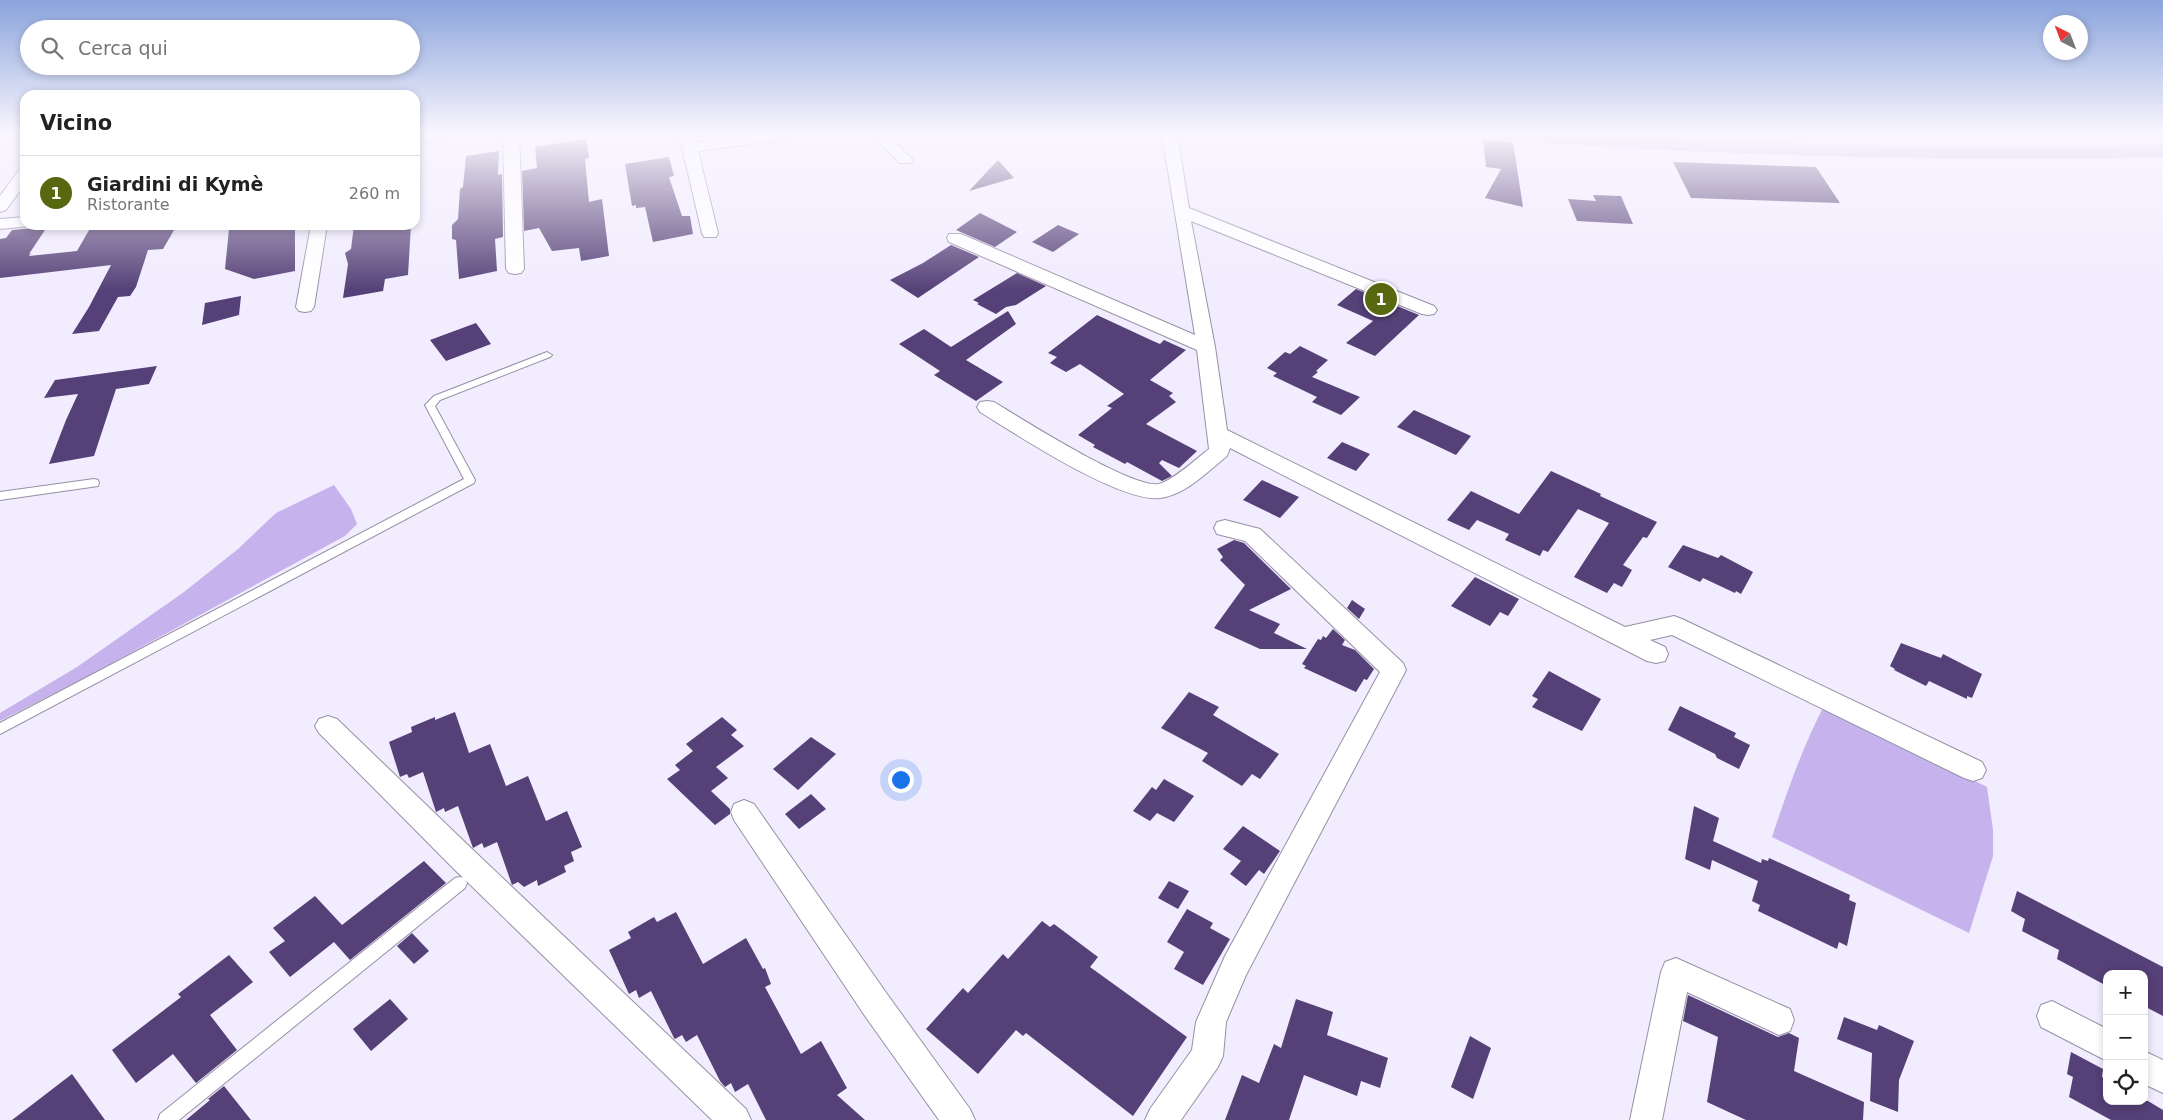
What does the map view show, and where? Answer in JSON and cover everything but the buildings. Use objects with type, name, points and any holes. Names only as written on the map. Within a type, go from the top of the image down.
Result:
[{"type":"street","points":[[0,207],[16,186]]},
{"type":"street","points":[[513,186],[515,269]]},
{"type":"street","points":[[699,186],[710,233]]},
{"type":"street","points":[[987,407],[1082,462],[1135,489],[1159,492],[1173,485],[1220,450],[1206,347],[1177,186]]},
{"type":"street","points":[[1181,211],[1428,310]]},
{"type":"street","points":[[0,224],[20,222]]},
{"type":"street","points":[[305,307],[318,230]]},
{"type":"street","points":[[955,238],[1206,347]]},
{"type":"street","points":[[1218,434],[1656,654]]},
{"type":"street","points":[[1161,1120],[1207,1056],[1211,1022],[1235,966],[1394,670],[1252,535],[1225,528]]},
{"type":"street","points":[[1623,637],[1674,625],[1973,770]]},
{"type":"street","points":[[328,726],[463,859],[735,1120]]},
{"type":"street","points":[[744,812],[876,1005],[959,1120]]},
{"type":"street","points":[[1646,1120],[1676,972],[1779,1020]]},
{"type":"street","points":[[2052,1016],[2103,1044]]},
{"type":"street","points":[[2148,1069],[2163,1077]]},
{"type":"lane","points":[[0,729],[470,480],[430,405],[437,398],[547,355]]},
{"type":"lane","points":[[0,496],[94,483]]},
{"type":"lane","points":[[166,1120],[460,883]]},
{"type":"shaded area","points":[[334,485],[351,509],[357,524],[345,536],[90,675],[0,721],[0,713],[77,667],[184,592],[238,549],[276,513]]},
{"type":"shaded area","points":[[1824,706],[1987,787],[1993,830],[1993,856],[1969,933],[1772,837],[1802,754]]},
{"type":"place","name":"Giardini di Kymè","points":[[1381,299]]}]
